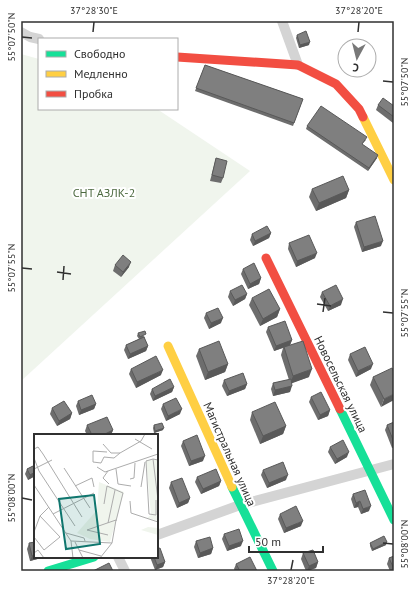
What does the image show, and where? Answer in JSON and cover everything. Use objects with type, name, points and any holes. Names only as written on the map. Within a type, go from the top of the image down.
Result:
[{"type":"street","points":[[282,21],[298,65]]},
{"type":"street","points":[[21,32],[30,38],[38,39]]},
{"type":"street","points":[[178,56],[298,65],[336,84],[359,109],[394,180]]},
{"type":"street","name":"Новосельская улица","points":[[266,258],[394,520]]},
{"type":"street","name":"Магистральная улица","points":[[168,346],[240,505],[273,571]]},
{"type":"street","points":[[158,535],[240,505],[394,464]]},
{"type":"street","points":[[48,571],[91,558]]},
{"type":"street","points":[[118,558],[125,571]]},
{"type":"green space","name":"СНТ АЗЛК-2","points":[[21,54],[38,59],[38,110],[158,110],[250,171],[21,381]]},
{"type":"building","points":[[306,31],[310,42],[300,45],[297,35]]},
{"type":"building","points":[[205,65],[303,99],[294,123],[196,88]]},
{"type":"building","points":[[383,98],[394,106],[394,117],[378,105]]},
{"type":"building","points":[[321,106],[367,137],[362,144],[378,155],[369,168],[307,126]]},
{"type":"building","points":[[216,158],[227,161],[223,178],[212,175]]},
{"type":"building","points":[[343,176],[349,190],[319,203],[312,189]]},
{"type":"building","points":[[375,216],[383,241],[364,247],[356,222]]},
{"type":"building","points":[[267,226],[271,233],[255,241],[252,234]]},
{"type":"building","points":[[309,235],[317,253],[297,261],[289,243]]},
{"type":"building","points":[[123,255],[131,262],[123,272],[115,265]]},
{"type":"building","points":[[254,263],[261,278],[250,284],[243,269]]},
{"type":"building","points":[[242,285],[247,294],[235,300],[230,291]]},
{"type":"building","points":[[336,285],[343,299],[330,306],[322,292]]},
{"type":"building","points":[[269,289],[280,309],[263,319],[252,298]]},
{"type":"building","points":[[218,308],[223,318],[211,323],[206,313]]},
{"type":"building","points":[[285,321],[292,340],[276,346],[268,327]]},
{"type":"building","points":[[145,331],[146,334],[140,337],[138,333]]},
{"type":"building","points":[[144,337],[148,346],[130,354],[126,345]]},
{"type":"building","points":[[219,341],[228,364],[208,372],[199,349]]},
{"type":"building","points":[[303,341],[312,369],[293,376],[284,347]]},
{"type":"building","points":[[365,347],[373,364],[358,371],[350,354]]},
{"type":"building","points":[[156,356],[163,370],[137,382],[131,369]]},
{"type":"building","points":[[392,368],[394,372],[394,394],[384,399],[373,377]]},
{"type":"building","points":[[243,373],[247,384],[229,391],[224,380]]},
{"type":"building","points":[[170,379],[174,387],[155,396],[152,389]]},
{"type":"building","points":[[291,379],[292,386],[275,390],[273,383]]},
{"type":"building","points":[[321,392],[330,410],[320,415],[311,397]]},
{"type":"building","points":[[92,395],[96,404],[81,410],[78,401]]},
{"type":"building","points":[[176,398],[182,409],[168,416],[163,404]]},
{"type":"building","points":[[64,401],[72,413],[59,421],[52,408]]},
{"type":"building","points":[[275,402],[286,426],[263,436],[252,412]]},
{"type":"building","points":[[107,417],[113,430],[105,434],[92,434],[87,425]]},
{"type":"building","points":[[394,422],[394,442],[387,425]]},
{"type":"building","points":[[162,423],[164,428],[155,431],[154,425]]},
{"type":"building","points":[[197,435],[205,456],[191,461],[183,441]]},
{"type":"building","points":[[343,440],[349,452],[337,459],[330,447]]},
{"type":"building","points":[[283,462],[288,475],[269,483],[263,470]]},
{"type":"building","points":[[34,466],[34,473],[30,475],[27,469]]},
{"type":"building","points":[[216,469],[221,481],[203,489],[197,477]]},
{"type":"building","points":[[182,478],[190,498],[179,503],[171,482]]},
{"type":"building","points":[[365,490],[371,506],[363,509],[360,501],[356,503],[353,494]]},
{"type":"building","points":[[296,506],[303,521],[286,528],[280,514]]},
{"type":"building","points":[[239,529],[243,541],[229,546],[224,534]]},
{"type":"building","points":[[384,536],[387,542],[373,549],[370,543]]},
{"type":"building","points":[[210,537],[213,548],[200,553],[196,541]]},
{"type":"building","points":[[34,542],[34,555],[32,556],[29,543]]},
{"type":"building","points":[[160,548],[165,562],[157,565],[154,558],[158,558],[158,549]]},
{"type":"building","points":[[313,550],[318,562],[309,566],[303,553]]},
{"type":"building","points":[[394,556],[394,569],[389,558]]},
{"type":"building","points":[[250,557],[257,571],[240,571],[236,564]]},
{"type":"building","points":[[109,563],[113,571],[93,571]]},
{"type":"traffic: fast","points":[[340,409],[394,520]]},
{"type":"traffic: fast","points":[[232,487],[273,571]]},
{"type":"traffic: fast","points":[[48,571],[91,558]]},
{"type":"traffic: slow","points":[[363,117],[394,180]]},
{"type":"traffic: slow","points":[[168,346],[232,487]]},
{"type":"traffic: jam","points":[[178,57],[298,65],[336,84],[359,109],[363,117]]},
{"type":"traffic: jam","points":[[266,258],[340,409]]}]
